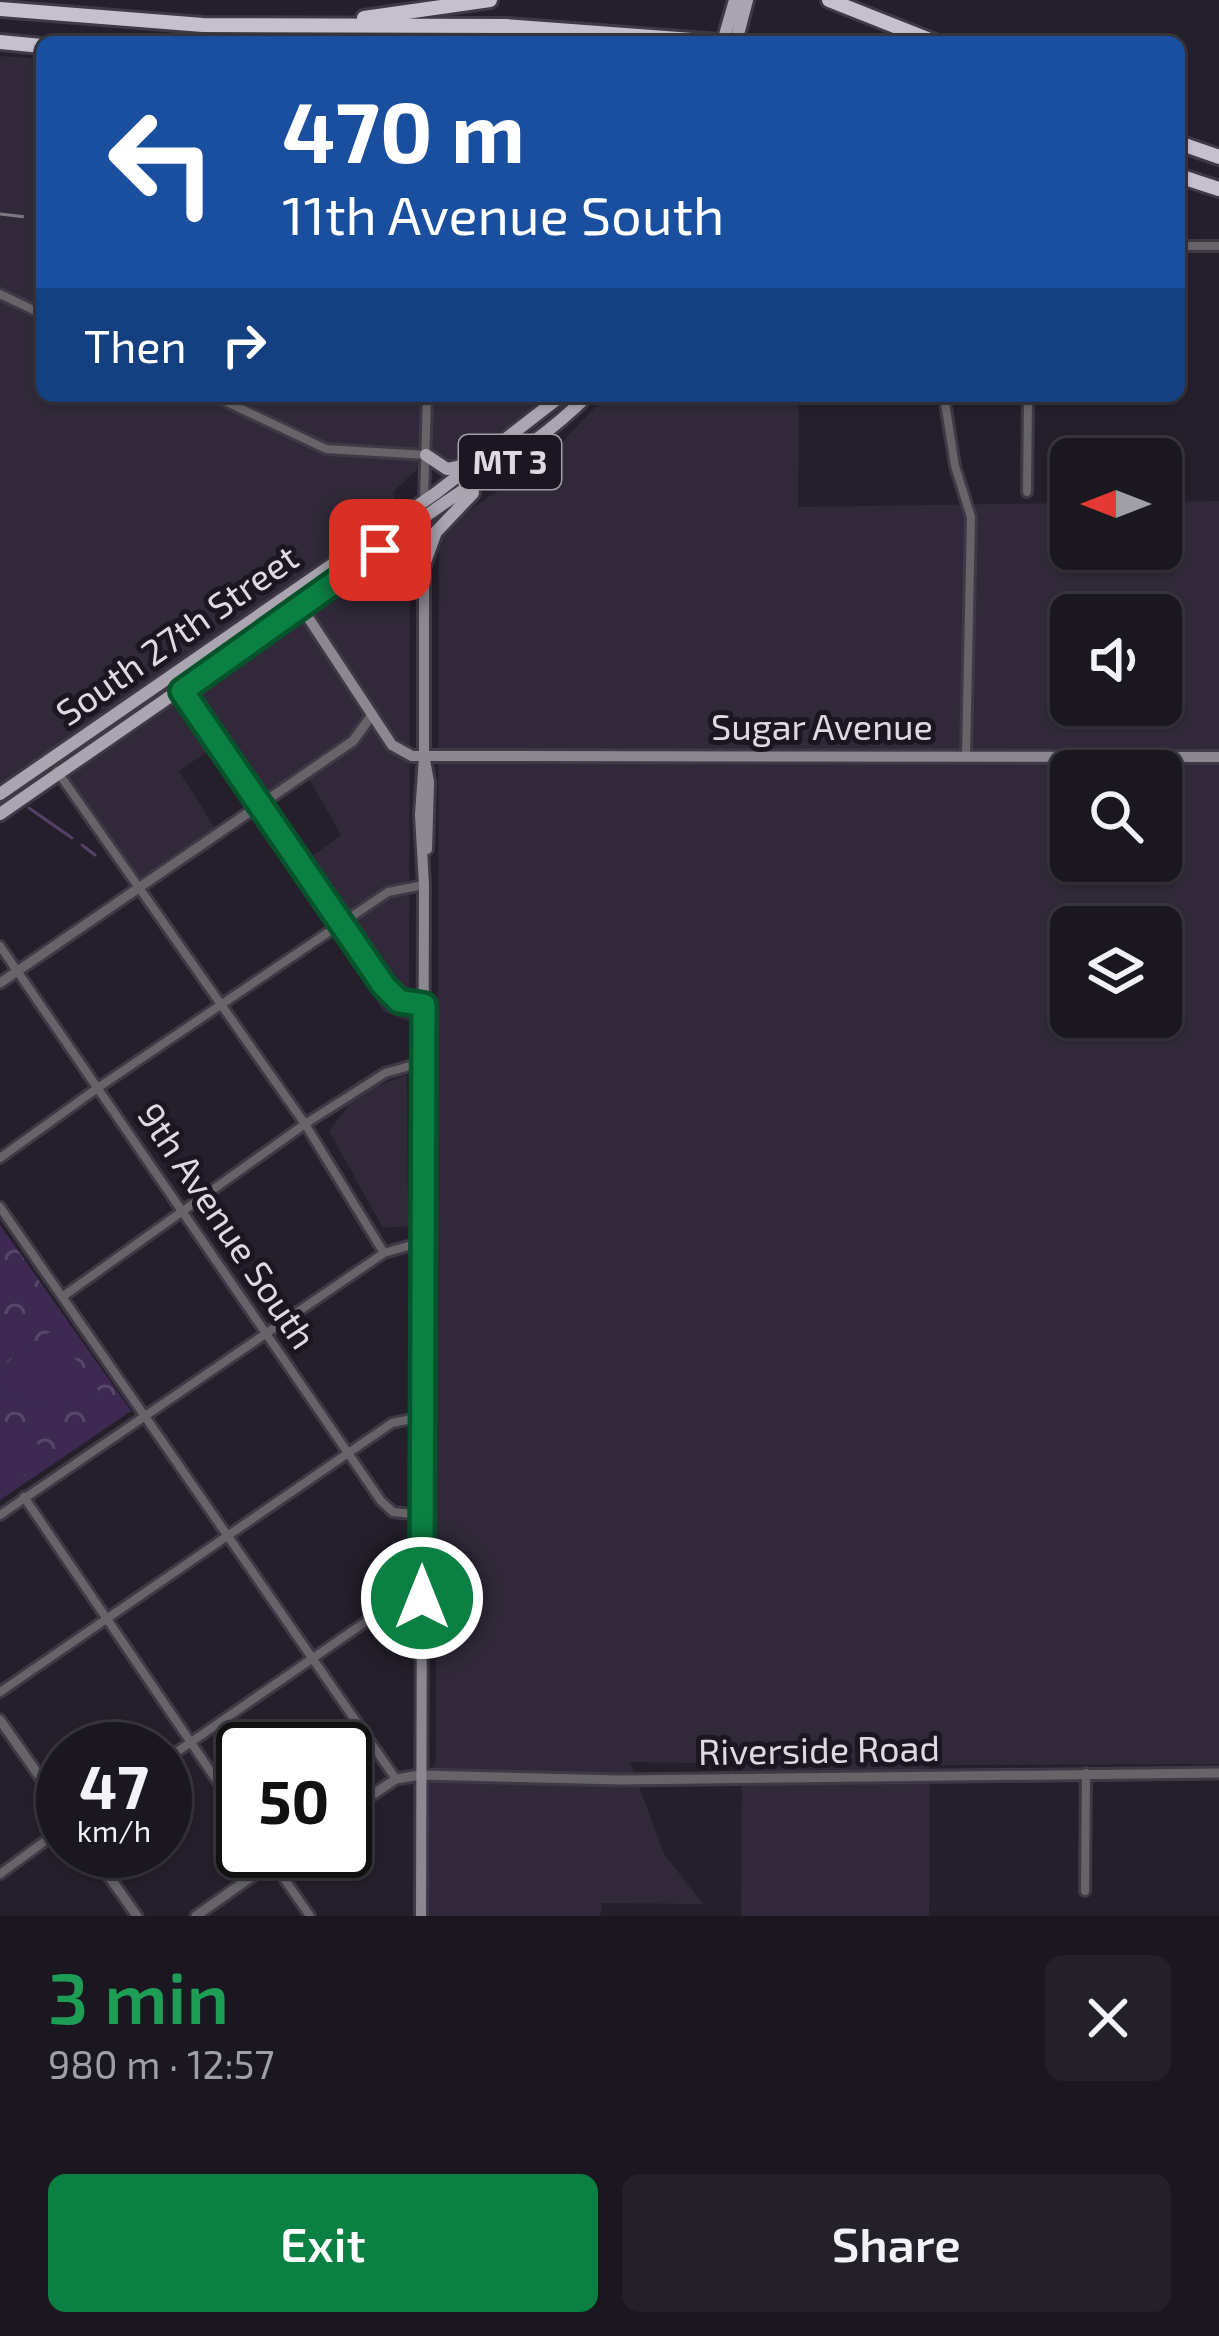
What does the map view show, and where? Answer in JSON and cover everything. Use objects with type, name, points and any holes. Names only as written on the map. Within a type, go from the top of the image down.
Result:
[{"type":"highway","points":[[203,25],[367,18],[490,0]]},
{"type":"highway","points":[[829,0],[920,36]]},
{"type":"highway","points":[[0,9],[203,25],[506,26],[640,36]]},
{"type":"highway","points":[[0,42],[36,45]]},
{"type":"highway","points":[[1185,144],[1219,157]]},
{"type":"highway","points":[[1185,183],[1219,193]]},
{"type":"main road","points":[[735,0],[736,36]]},
{"type":"main road","points":[[725,36],[747,0]]},
{"type":"main road","name":"South 27th Street","points":[[0,794],[424,501],[553,402]]},
{"type":"main road","name":"South 27th Street","points":[[0,814],[495,472],[580,402]]},
{"type":"main road","points":[[426,454],[447,469],[480,460]]},
{"type":"main road","points":[[424,565],[437,530],[495,472]]},
{"type":"main road","points":[[421,1916],[424,885],[430,815],[424,757],[424,501]]},
{"type":"main road","points":[[380,550],[406,545],[424,565]]},
{"type":"main road","points":[[291,591],[386,736],[402,753],[424,757]]},
{"type":"main road","name":"Sugar Avenue","points":[[424,757],[1219,757]]},
{"type":"street","points":[[1185,246],[1219,246]]},
{"type":"street","points":[[0,294],[36,311]]},
{"type":"street","points":[[227,402],[326,449],[426,454]]},
{"type":"street","points":[[424,501],[427,402]]},
{"type":"street","points":[[945,402],[955,466],[971,517],[966,758]]},
{"type":"street","points":[[1027,492],[1028,402]]},
{"type":"street","points":[[182,691],[392,996],[407,1005],[424,1005]]},
{"type":"street","points":[[352,741],[372,715]]},
{"type":"street","points":[[0,983],[352,741],[386,736]]},
{"type":"street","points":[[51,759],[305,1124],[384,1253]]},
{"type":"street","points":[[0,1158],[343,922],[396,888],[424,885]]},
{"type":"street","name":"9th Avenue South","points":[[0,946],[389,1509],[422,1515]]},
{"type":"street","points":[[62,1297],[305,1124],[386,1073],[424,1062]]},
{"type":"street","points":[[0,1208],[396,1779],[372,1795]]},
{"type":"street","points":[[0,1515],[384,1253],[422,1242]]},
{"type":"street","points":[[0,1692],[392,1423],[422,1418]]},
{"type":"street","points":[[24,1497],[216,1777]]},
{"type":"street","points":[[193,1742],[393,1603],[422,1598]]},
{"type":"street","points":[[0,1720],[36,1771]]},
{"type":"street","points":[[1084,1891],[1086,1773]]},
{"type":"street","name":"Riverside Road","points":[[396,1779],[420,1775],[620,1780],[1219,1773]]},
{"type":"street","points":[[0,1874],[36,1848]]},
{"type":"street","points":[[110,1878],[137,1916]]},
{"type":"street","points":[[196,1916],[242,1878]]},
{"type":"street","points":[[284,1878],[310,1916]]},
{"type":"shaded area","points":[[0,56],[36,59],[36,402],[539,402],[462,461],[445,464],[433,454],[393,492],[410,561],[409,1022],[383,1011],[296,868],[341,835],[306,773],[258,805],[217,745],[179,771],[218,833],[140,887],[58,774],[0,814]]},
{"type":"shaded area","points":[[600,402],[799,402],[798,507],[1050,503],[1050,570],[1182,570],[1182,502],[1219,501],[1219,1764],[930,1765],[929,1916],[741,1916],[742,1764],[630,1762],[664,1854],[703,1904],[602,1903],[600,1916],[427,1916],[426,1791],[436,1760],[439,539],[450,523],[547,458]]},
{"type":"shaded area","points":[[407,1075],[408,1226],[383,1228],[329,1131],[357,1094]]},
{"type":"green space","points":[[0,1225],[131,1411],[0,1500]]},
{"type":"green space","points":[[50,1332],[58,1335],[100,1393],[75,1405],[50,1408],[25,1403],[1,1388],[0,1367]]},
{"type":"green space","points":[[20,1418],[45,1454],[44,1462],[6,1487],[0,1479],[0,1430]]},
{"type":"waterway","points":[[29,808],[72,838]]},
{"type":"waterway","points":[[82,845],[95,855]]},
{"type":"railway","points":[[0,214],[36,218]]},
{"type":"route","points":[[380,550],[182,691],[384,986],[407,1005],[424,1005],[422,1598]]}]
